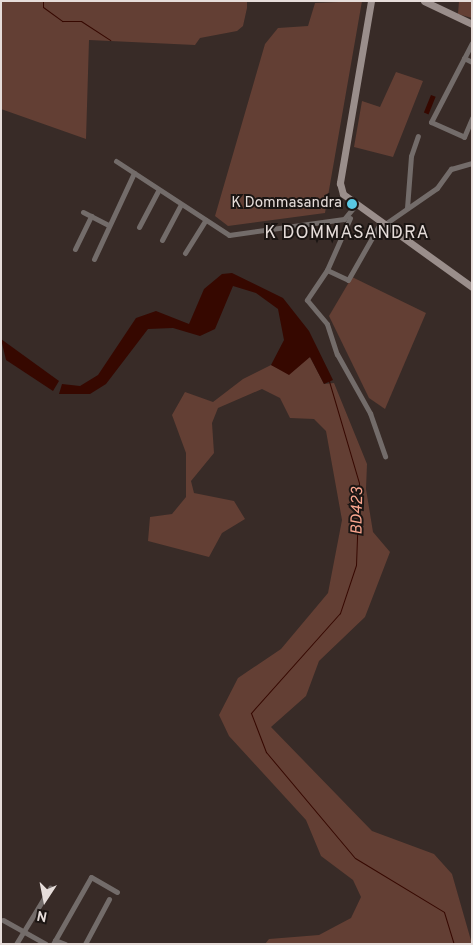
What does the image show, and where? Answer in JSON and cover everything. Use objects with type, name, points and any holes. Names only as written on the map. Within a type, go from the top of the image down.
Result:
[{"type":"street","points":[[371,1],[340,183],[343,194],[355,206],[383,223],[472,287]]},
{"type":"street","points":[[424,1],[472,24]]},
{"type":"street","points":[[472,43],[431,122],[464,136],[472,118]]},
{"type":"street","points":[[464,58],[472,62]]},
{"type":"street","points":[[407,208],[411,156],[418,136]]},
{"type":"street","points":[[116,161],[228,235],[350,218]]},
{"type":"street","points":[[327,270],[348,280],[383,223],[437,188],[451,169],[472,163]]},
{"type":"street","points":[[94,259],[134,173]]},
{"type":"street","points":[[139,227],[158,190]]},
{"type":"street","points":[[162,240],[181,205]]},
{"type":"street","points":[[355,206],[327,270],[307,300],[327,324],[337,354],[370,413],[385,456]]},
{"type":"street","points":[[83,212],[109,225]]},
{"type":"street","points":[[75,250],[91,216]]},
{"type":"street","points":[[185,253],[206,220]]},
{"type":"street","points":[[65,944],[54,942],[91,877],[117,892]]},
{"type":"street","points":[[16,944],[50,888]]},
{"type":"street","points":[[85,944],[109,900]]},
{"type":"street","points":[[3,920],[46,944]]},
{"type":"shaded area","points":[[1,1],[247,1],[247,8],[243,26],[237,31],[200,38],[195,45],[89,40],[86,139],[1,109]]},
{"type":"shaded area","points":[[362,1],[325,213],[228,226],[215,216],[265,44],[278,28],[308,26],[315,3]]},
{"type":"shaded area","points":[[459,1],[472,1],[472,18],[458,14]]},
{"type":"shaded area","points":[[396,72],[423,81],[393,157],[354,147],[362,101],[380,107]]},
{"type":"shaded area","points":[[431,95],[436,97],[429,114],[424,113]]},
{"type":"shaded area","points":[[232,273],[283,298],[309,331],[333,380],[324,384],[310,357],[289,375],[271,365],[284,340],[278,309],[256,293],[233,286],[215,329],[200,336],[173,328],[148,329],[106,384],[90,394],[59,394],[62,384],[80,386],[98,375],[136,318],[156,311],[189,324],[204,289],[222,274]]},
{"type":"shaded area","points":[[352,277],[426,313],[385,409],[369,398],[329,316]]},
{"type":"shaded area","points":[[1,339],[59,381],[53,391],[6,360]]},
{"type":"shaded area","points":[[310,357],[324,384],[334,383],[367,464],[366,489],[373,532],[390,552],[365,617],[319,661],[306,696],[271,727],[372,831],[434,854],[452,874],[472,944],[265,944],[269,939],[319,935],[351,918],[361,897],[353,880],[321,856],[306,820],[229,736],[219,715],[238,678],[281,649],[328,593],[342,520],[326,431],[314,419],[290,418],[280,398],[262,389],[218,408],[212,423],[214,453],[191,481],[194,493],[234,501],[245,519],[222,533],[209,557],[148,541],[150,517],[172,514],[186,497],[186,453],[172,415],[185,392],[213,402],[243,379],[271,365],[284,371]]},
{"type":"waterway","points":[[43,1],[43,7],[62,21],[81,21],[110,40]]},
{"type":"waterway","name":"BD423","points":[[329,381],[359,483],[356,565],[340,613],[251,713],[266,752],[355,858],[444,912],[454,944]]},
{"type":"place","name":"K Dommasandra","points":[[352,204]]},
{"type":"district","name":"K DOMMASANDRA","points":[[347,234]]}]
